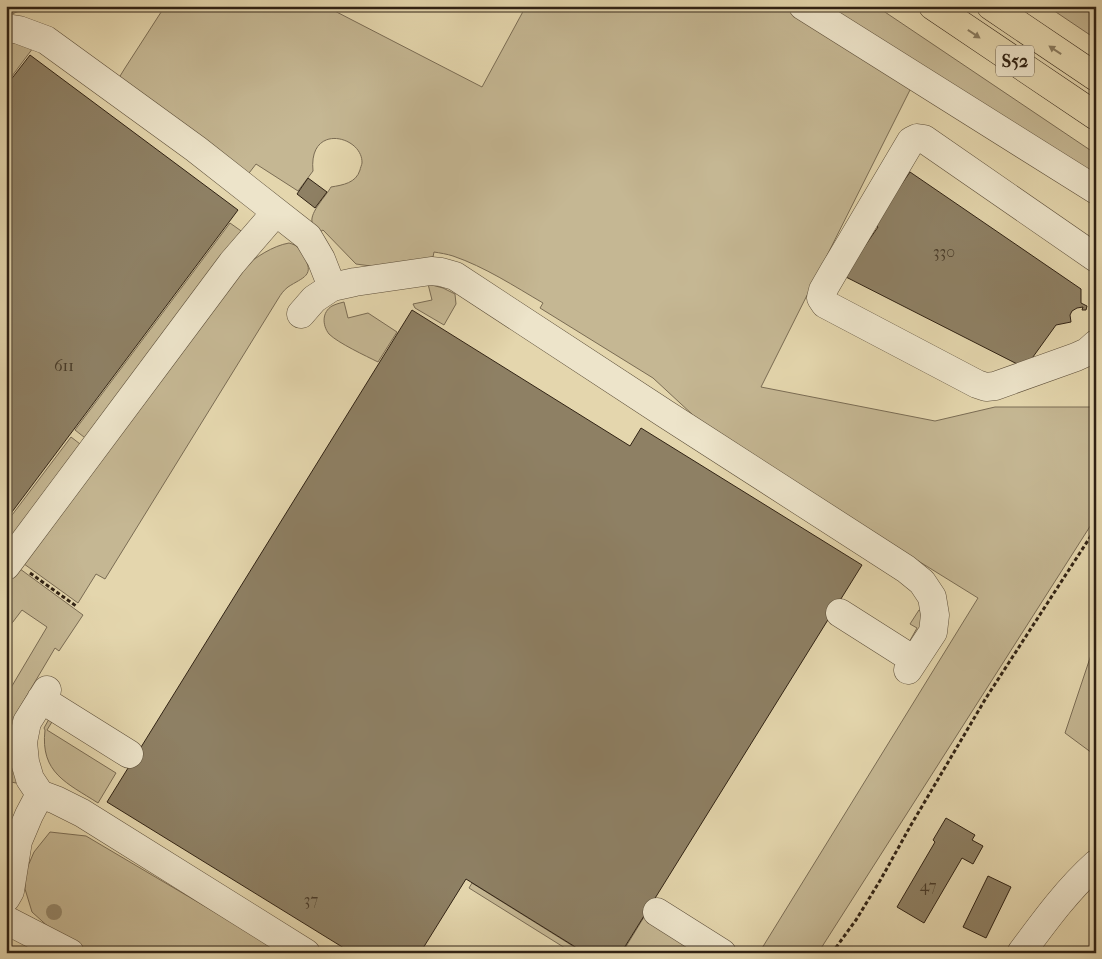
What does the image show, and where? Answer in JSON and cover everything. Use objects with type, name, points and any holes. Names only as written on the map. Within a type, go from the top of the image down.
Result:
[{"type":"highway","name":"S52","points":[[933,6],[1096,116]]},
{"type":"highway","name":"S52","points":[[990,6],[1096,77]]},
{"type":"street","points":[[803,6],[1096,190]]},
{"type":"street","points":[[6,28],[19,30],[46,40],[196,149],[276,212],[308,238],[321,259],[332,287]]},
{"type":"street","points":[[1096,258],[924,140],[917,138],[911,141],[823,290],[821,298],[825,304],[977,384],[986,386],[995,386],[1076,357],[1087,352],[1096,344]]},
{"type":"street","points":[[9,562],[232,263],[276,212]]},
{"type":"street","points":[[301,314],[314,299],[332,287],[431,271],[455,276],[911,573],[922,582],[932,597],[935,616],[933,632],[911,665],[840,613]]},
{"type":"street","points":[[128,754],[44,695],[27,722],[23,742],[25,762],[30,778],[40,794],[82,813],[306,953]]},
{"type":"street","points":[[6,898],[10,891],[18,841],[40,794]]},
{"type":"street","points":[[1021,953],[1071,889],[1096,864]]},
{"type":"street","points":[[656,912],[726,950]]},
{"type":"street","points":[[6,920],[70,953]]},
{"type":"path","points":[[832,953],[856,920],[881,879],[986,698],[1096,528]]},
{"type":"path","points":[[9,562],[76,606]]},
{"type":"shaded area","points":[[6,6],[27,6],[29,7],[7,16]]},
{"type":"shaded area","points":[[165,6],[325,6],[482,87],[526,6],[784,6],[912,86],[761,387],[935,421],[995,407],[1096,407],[1096,517],[818,953],[759,953],[978,598],[744,453],[707,428],[653,378],[540,308],[543,303],[499,277],[465,260],[434,252],[433,257],[378,267],[356,264],[323,230],[318,233],[312,222],[313,214],[331,187],[348,183],[358,174],[362,163],[360,154],[354,146],[336,138],[327,140],[319,145],[314,155],[313,171],[298,191],[256,164],[246,177],[117,81]]},
{"type":"shaded area","points":[[823,6],[876,6],[1096,154],[1096,175]]},
{"type":"shaded area","points":[[1047,6],[1096,6],[1096,39]]},
{"type":"shaded area","points":[[6,39],[33,48],[9,80],[6,78]]},
{"type":"shaded area","points":[[230,223],[244,233],[89,441],[75,430]]},
{"type":"shaded area","points":[[289,243],[298,247],[302,253],[307,262],[308,272],[280,295],[105,579],[96,574],[78,603],[20,561],[243,267],[271,249]]},
{"type":"shaded area","points":[[428,284],[455,294],[456,304],[444,325],[415,308],[413,304],[432,300]]},
{"type":"shaded area","points":[[344,302],[348,318],[368,313],[397,332],[378,362],[352,349],[329,334],[324,323],[326,312],[332,306]]},
{"type":"shaded area","points":[[71,437],[84,447],[6,552],[6,523]]},
{"type":"shaded area","points":[[16,566],[83,615],[59,651],[55,648],[10,724],[8,754],[6,753],[6,696],[47,627],[22,610],[6,631],[6,579]]},
{"type":"shaded area","points":[[919,610],[922,611],[921,635],[908,644],[917,628],[910,624]]},
{"type":"shaded area","points":[[1096,640],[1096,756],[1065,733]]},
{"type":"shaded area","points":[[55,717],[47,730],[116,773],[98,803],[66,782],[51,767],[47,757],[44,728],[49,719]]},
{"type":"shaded area","points":[[6,759],[10,761],[13,772],[18,777],[16,783],[6,781]]},
{"type":"shaded area","points":[[50,832],[86,836],[284,953],[88,953],[53,931],[32,912],[25,889],[25,873],[34,852]]},
{"type":"shaded area","points":[[472,883],[584,953],[573,953],[469,888]]},
{"type":"shaded area","points":[[644,917],[685,940],[690,946],[692,953],[622,953]]},
{"type":"building","points":[[30,55],[238,210],[6,520],[6,86]]},
{"type":"building","points":[[910,172],[1081,289],[1081,303],[1087,306],[1086,310],[1082,310],[1083,307],[1077,308],[1070,315],[1071,322],[1056,325],[1025,368],[844,276],[878,227],[874,224]]},
{"type":"building","points":[[308,178],[327,192],[315,208],[297,194]]},
{"type":"building","points":[[412,310],[630,446],[641,428],[862,565],[621,953],[585,953],[466,879],[420,953],[352,953],[107,802]]},
{"type":"building","points":[[946,818],[975,835],[972,840],[983,846],[973,864],[962,858],[924,923],[897,907],[935,842],[933,840]]},
{"type":"building","points":[[988,876],[1011,887],[986,938],[963,927]]}]
